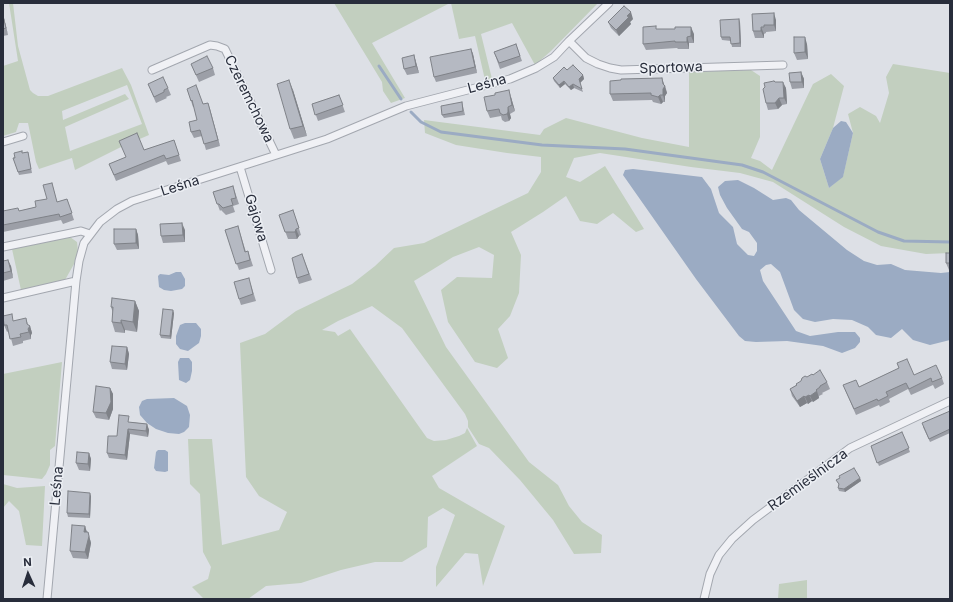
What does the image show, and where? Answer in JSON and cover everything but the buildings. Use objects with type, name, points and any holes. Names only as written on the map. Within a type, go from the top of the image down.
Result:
[{"type":"street","name":"Leśna","points":[[47,599],[76,281],[82,249],[90,234],[107,216],[125,205],[328,139],[406,106],[525,73],[554,57],[609,3]]},
{"type":"street","name":"Sportowa","points":[[569,41],[586,58],[598,64],[616,69],[783,65]]},
{"type":"street","name":"Czeremchowa","points":[[152,70],[210,45],[217,46],[225,50],[276,155]]},
{"type":"street","points":[[3,142],[23,136]]},
{"type":"street","name":"Gajowa","points":[[240,167],[271,270]]},
{"type":"street","points":[[3,247],[81,232],[90,234]]},
{"type":"street","points":[[3,298],[76,281]]},
{"type":"street","name":"Rzemieślnicza","points":[[704,599],[710,574],[719,555],[732,539],[753,520],[850,448],[950,401]]},
{"type":"green space","points":[[9,3],[13,3],[18,46],[30,90],[33,93],[38,96],[48,96],[122,68],[131,85],[149,135],[75,170],[72,158],[39,169],[36,162],[28,123],[19,123],[16,132],[3,136],[3,66],[18,61]],"holes":[[[127,85],[142,124],[70,151],[65,127],[129,99],[125,94],[63,120],[62,111]]]},
{"type":"green space","points":[[334,3],[450,3],[372,43],[405,98],[391,103],[383,91],[382,82]]},
{"type":"green space","points":[[451,3],[598,3],[551,51],[535,65],[512,23],[481,34],[492,79],[485,80],[475,36],[459,39]]},
{"type":"green space","points":[[893,64],[950,73],[950,253],[926,254],[881,246],[844,227],[773,182],[740,173],[600,153],[574,158],[566,177],[580,182],[605,166],[644,229],[636,232],[613,213],[597,224],[580,221],[566,196],[511,232],[521,255],[519,293],[510,316],[498,329],[508,358],[497,368],[475,362],[448,322],[441,290],[457,277],[492,278],[494,255],[479,247],[453,257],[414,281],[446,347],[529,462],[558,485],[569,506],[582,522],[602,535],[601,553],[574,554],[553,520],[520,480],[489,448],[479,444],[468,427],[468,421],[465,414],[402,328],[372,306],[322,330],[335,332],[338,336],[350,329],[427,438],[434,441],[446,440],[465,433],[467,428],[477,446],[432,476],[439,488],[505,526],[483,586],[478,554],[465,553],[436,587],[436,567],[455,515],[443,508],[428,517],[427,547],[402,562],[375,562],[341,570],[301,583],[266,586],[248,599],[204,599],[192,587],[208,579],[211,567],[203,552],[200,494],[190,484],[188,439],[212,439],[222,545],[279,530],[287,512],[259,496],[246,477],[240,343],[265,334],[296,311],[352,284],[375,266],[394,248],[424,243],[528,193],[541,172],[541,157],[456,145],[425,133],[424,120],[540,135],[544,129],[566,118],[642,138],[689,147],[689,72],[751,70],[760,76],[760,137],[751,158],[760,161],[772,170],[813,84],[831,74],[844,86],[833,128],[820,159],[829,188],[843,176],[853,133],[848,114],[860,107],[876,116],[880,123],[889,93],[886,77]]},
{"type":"green space","points":[[70,237],[77,242],[78,251],[74,264],[65,280],[21,290],[12,249]]},
{"type":"green space","points":[[62,362],[55,446],[50,450],[50,465],[46,474],[42,479],[3,475],[3,374]]},
{"type":"green space","points":[[3,484],[17,488],[45,486],[42,546],[26,545],[19,511],[9,501],[3,508]]},
{"type":"green space","points":[[807,580],[807,599],[778,599],[779,584]]},
{"type":"water","points":[[841,121],[846,122],[853,133],[843,177],[829,188],[820,159],[833,128]]},
{"type":"water","points":[[633,169],[702,177],[711,189],[719,213],[733,227],[737,244],[748,255],[754,256],[757,251],[757,243],[749,232],[742,229],[720,195],[718,187],[725,181],[738,180],[773,200],[786,198],[791,200],[799,210],[847,250],[864,261],[877,265],[891,264],[905,270],[941,273],[950,272],[950,340],[930,345],[913,340],[902,329],[891,338],[876,335],[868,327],[852,320],[833,319],[815,322],[803,319],[794,310],[780,272],[771,264],[766,265],[760,270],[763,281],[796,331],[810,336],[838,332],[855,332],[860,338],[860,342],[855,348],[842,353],[823,346],[787,341],[745,341],[739,336],[696,279],[623,175],[625,170]]},
{"type":"water","points":[[176,272],[181,272],[185,279],[185,286],[182,289],[171,291],[164,290],[159,287],[158,276],[160,274],[169,275]]},
{"type":"water","points":[[185,323],[196,323],[201,329],[199,343],[188,351],[180,349],[176,344],[176,336],[180,325]]},
{"type":"water","points":[[180,358],[189,358],[192,362],[190,380],[186,383],[179,380],[178,362]]},
{"type":"water","points":[[174,398],[187,406],[190,415],[189,427],[184,432],[179,434],[168,433],[156,429],[147,423],[140,415],[139,407],[142,401],[147,399]]},
{"type":"water","points":[[158,450],[165,450],[168,452],[168,471],[156,471],[154,468],[156,452]]},
{"type":"waterway","points":[[379,66],[401,99]]},
{"type":"waterway","points":[[411,112],[421,122],[441,132],[542,145],[625,149],[742,165],[763,172],[878,232],[904,241],[950,242]]}]
